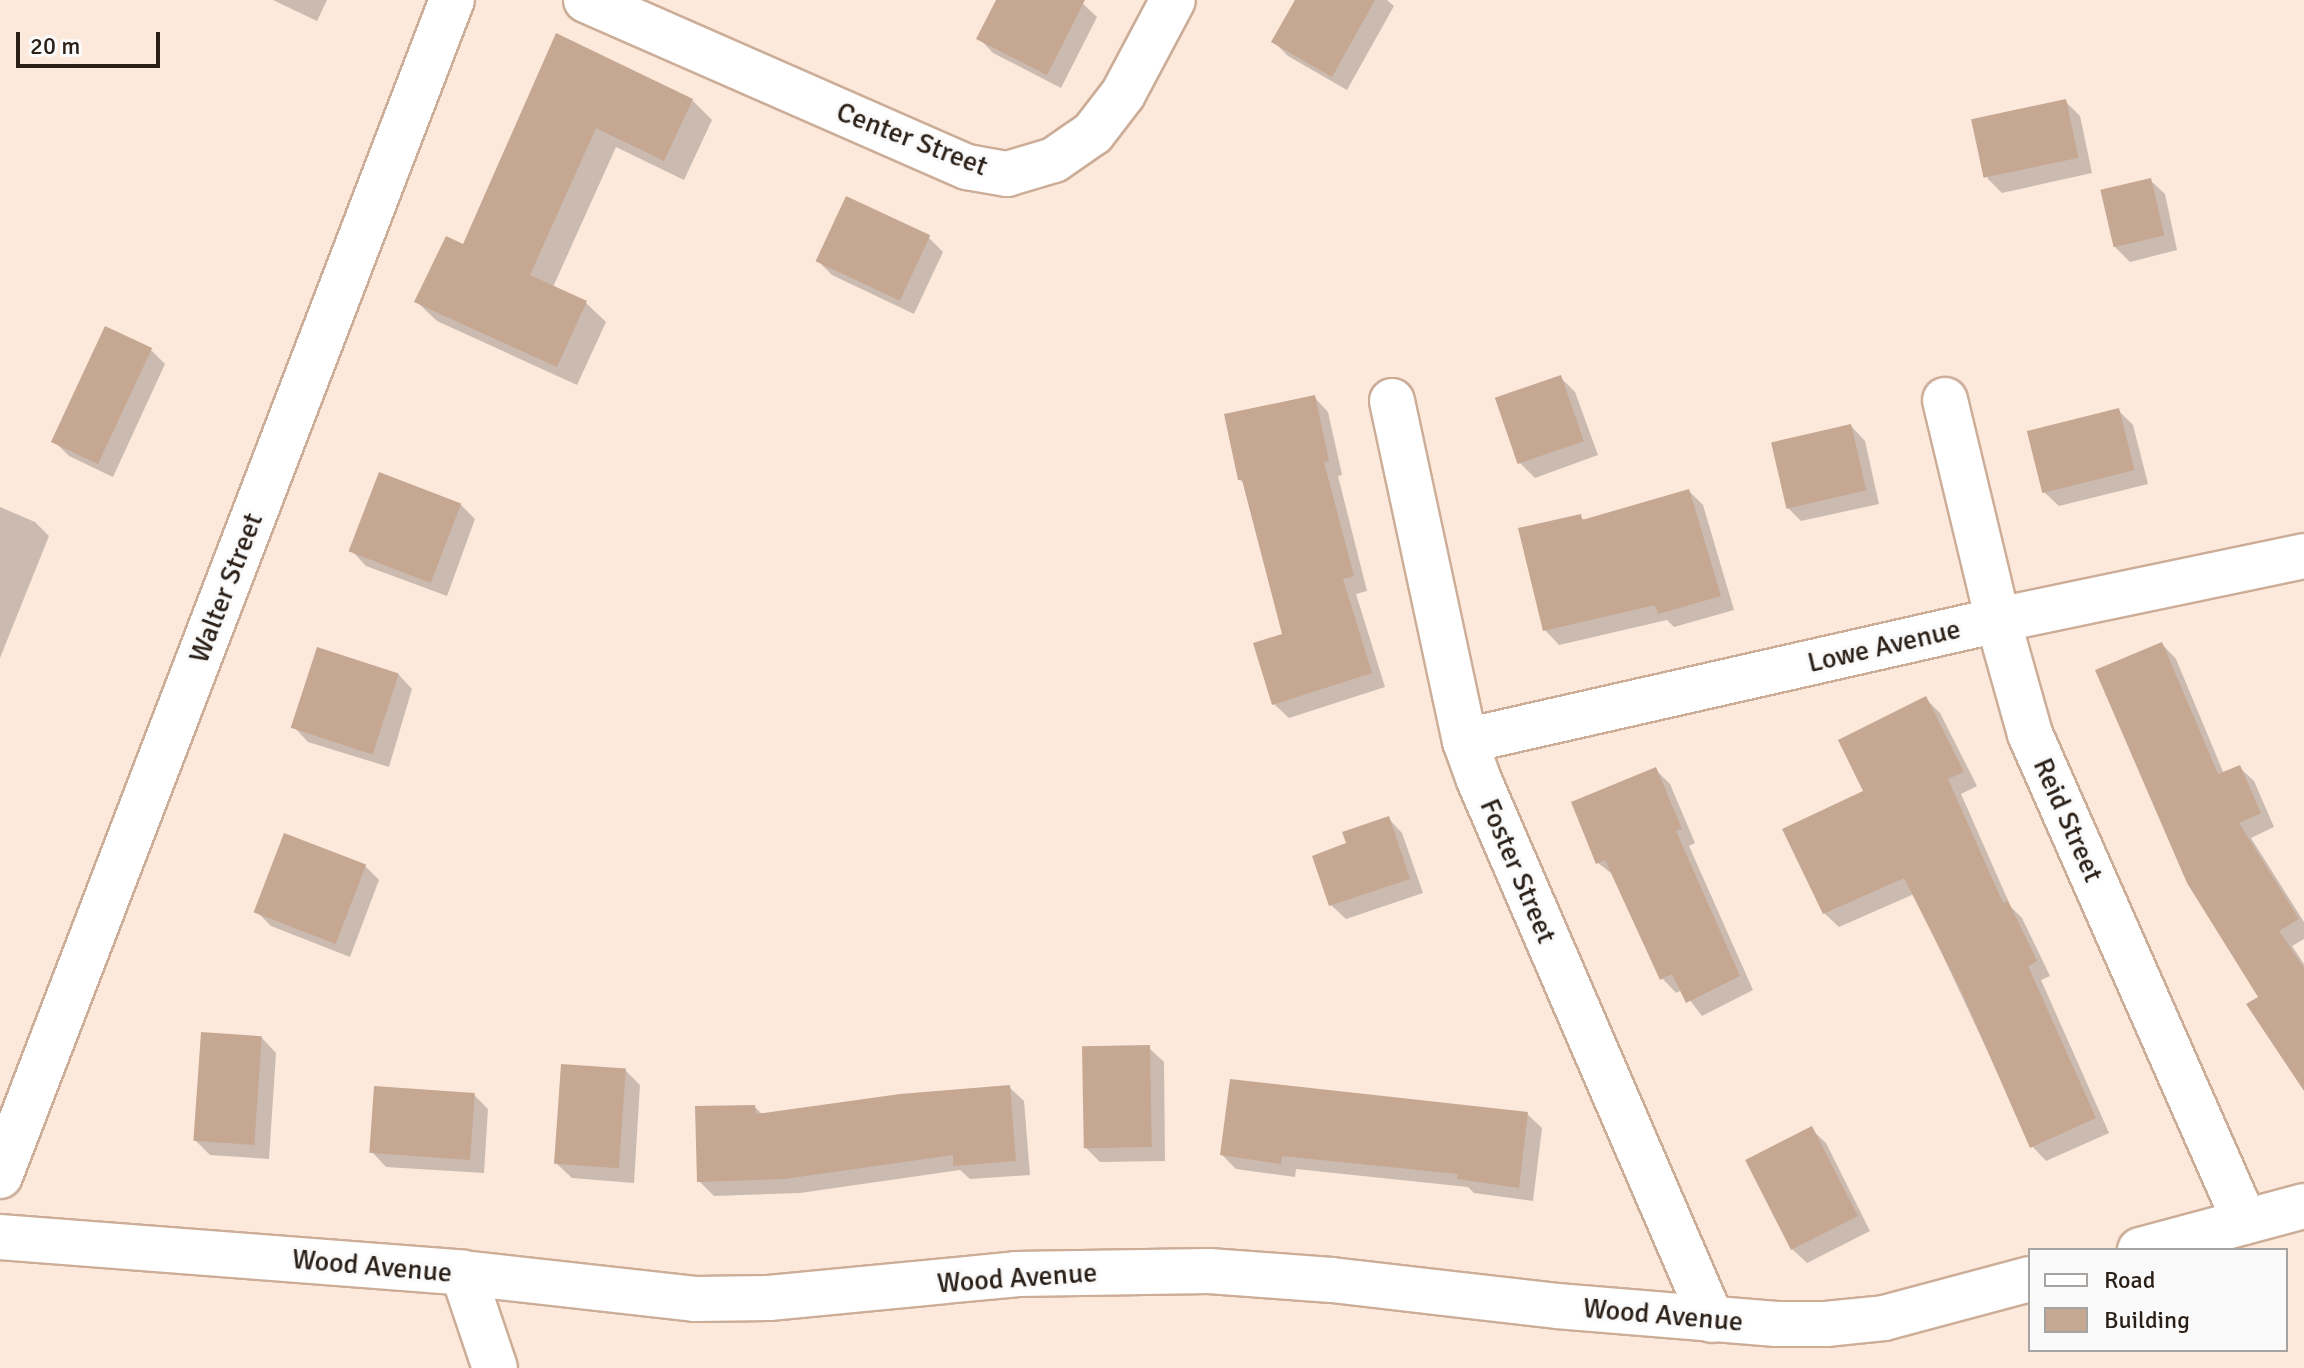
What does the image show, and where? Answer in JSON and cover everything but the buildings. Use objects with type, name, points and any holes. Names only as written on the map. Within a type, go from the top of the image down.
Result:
[{"type":"street","name":"Walter Street","points":[[0,1176],[452,0]]},
{"type":"street","name":"Center Street","points":[[586,0],[967,167],[1007,174],[1054,160],[1093,133],[1123,94],[1173,0]]},
{"type":"street","name":"Reid Street","points":[[1945,400],[1998,620],[2030,734],[2245,1222]]},
{"type":"street","name":"Foster Street","points":[[1392,401],[1465,741],[1485,795],[1712,1320]]},
{"type":"street","name":"Lowe Avenue","points":[[1465,741],[1998,620],[2304,556]]},
{"type":"street","points":[[2148,1248],[2304,1206]]},
{"type":"street","name":"Wood Avenue","points":[[0,1237],[463,1273],[695,1299],[769,1298],[1016,1274],[1209,1271],[1332,1280],[1712,1320],[1826,1324],[1884,1318],[2028,1280]]},
{"type":"street","points":[[463,1273],[495,1368]]}]
